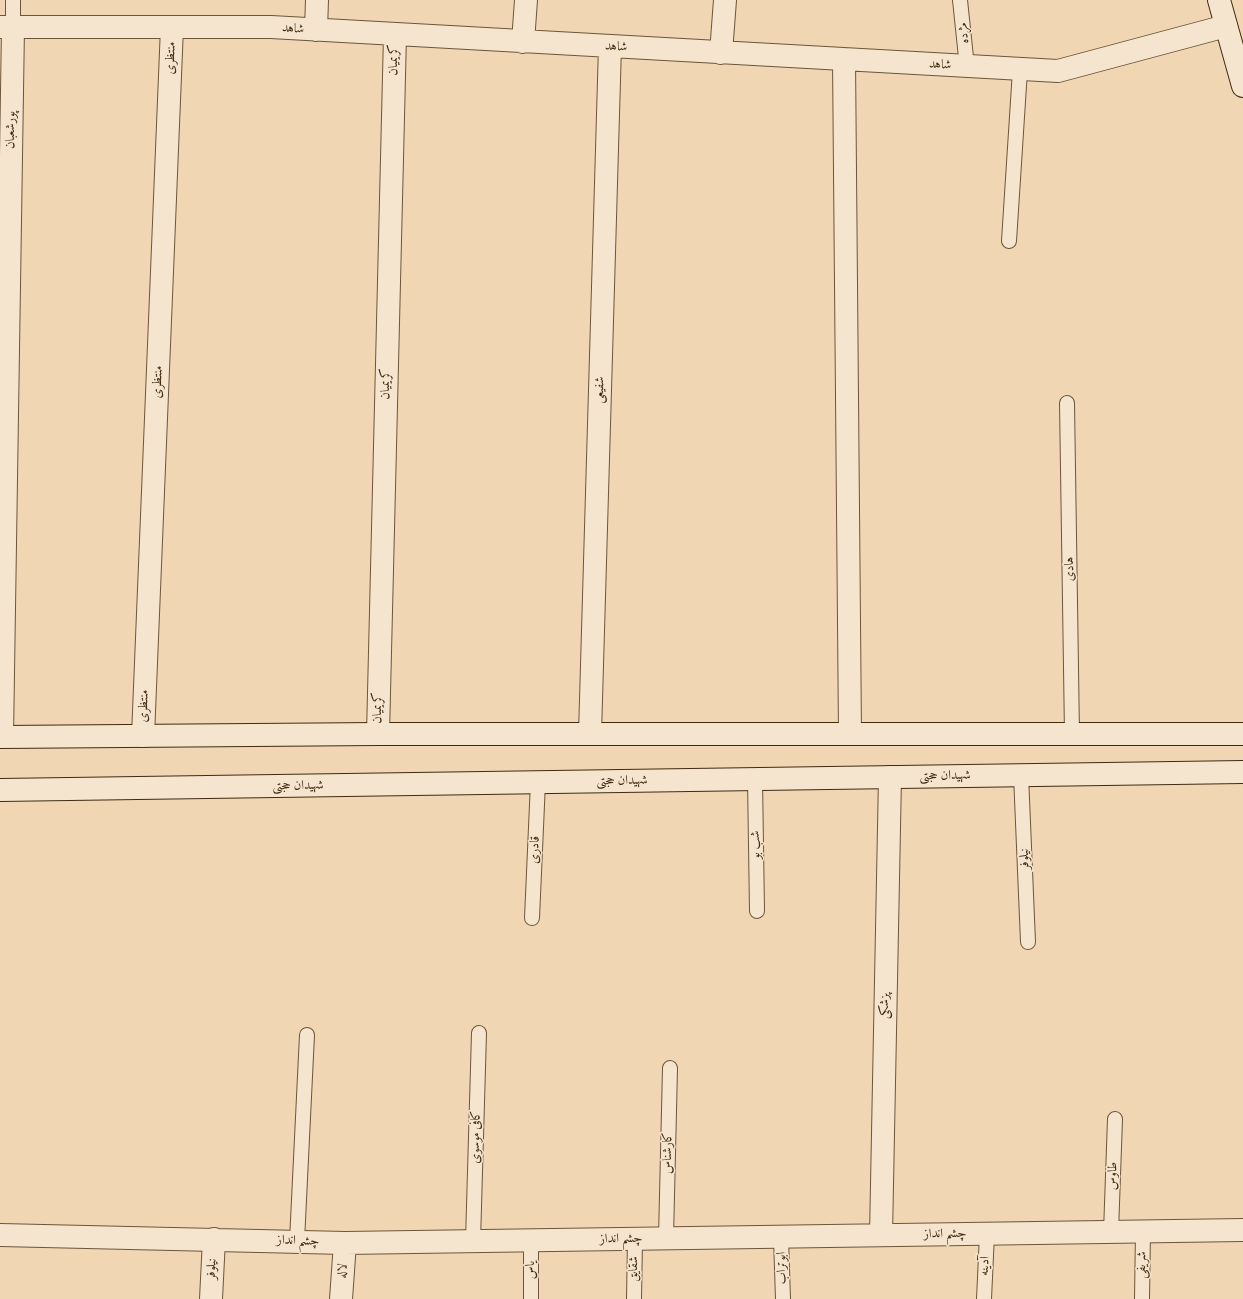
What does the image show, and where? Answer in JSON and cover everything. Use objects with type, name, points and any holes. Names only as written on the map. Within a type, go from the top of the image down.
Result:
[{"type":"street","points":[[316,30],[317,0]]},
{"type":"street","points":[[523,42],[526,0]]},
{"type":"street","points":[[721,53],[725,0]]},
{"type":"street","points":[[1218,0],[1243,86]]},
{"type":"street","name":"شاهد","points":[[7,27],[271,27],[1058,71],[1226,26]]},
{"type":"street","name":"پورشعبان","points":[[1,737],[7,27]]},
{"type":"street","name":"منتظری","points":[[143,736],[172,27]]},
{"type":"street","name":"کریمیان","points":[[378,734],[395,35]]},
{"type":"street","name":"شفیعی","points":[[590,734],[610,46]]},
{"type":"street","points":[[844,59],[850,734]]},
{"type":"street","points":[[1,737],[378,734],[1243,734]]},
{"type":"street","name":"شهیدان حجتی","points":[[0,790],[1243,772]]},
{"type":"street","name":"پزشکی","points":[[881,1235],[890,777]]},
{"type":"street","name":"چشم انداز","points":[[0,1235],[345,1243],[1243,1230]]},
{"type":"street","name":"نیلوفر","points":[[211,1299],[214,1239]]},
{"type":"street","name":"لاله","points":[[341,1299],[345,1243]]},
{"type":"lane","points":[[7,27],[13,0]]},
{"type":"lane","name":"مژده","points":[[960,0],[967,67]]},
{"type":"lane","points":[[1009,241],[1020,70]]},
{"type":"lane","name":"هادی","points":[[1067,403],[1072,734]]},
{"type":"lane","name":"نیلوفر","points":[[1021,775],[1028,942]]},
{"type":"lane","name":"شب بو","points":[[755,779],[757,911]]},
{"type":"lane","name":"قادری","points":[[532,918],[538,782]]},
{"type":"lane","name":"کافی موسوی","points":[[474,1241],[479,1033]]},
{"type":"lane","points":[[297,1241],[307,1035]]},
{"type":"lane","name":"کارشناس","points":[[666,1238],[670,1068]]},
{"type":"lane","name":"طاوس","points":[[1111,1232],[1115,1119]]},
{"type":"lane","name":"شریفی","points":[[1142,1231],[1142,1299]]},
{"type":"lane","name":"آدینه","points":[[984,1299],[987,1234]]},
{"type":"lane","name":"ابوتراب","points":[[781,1237],[783,1299]]},
{"type":"lane","name":"شقایق","points":[[634,1299],[635,1239]]},
{"type":"lane","name":"یاس","points":[[531,1240],[532,1299]]}]
